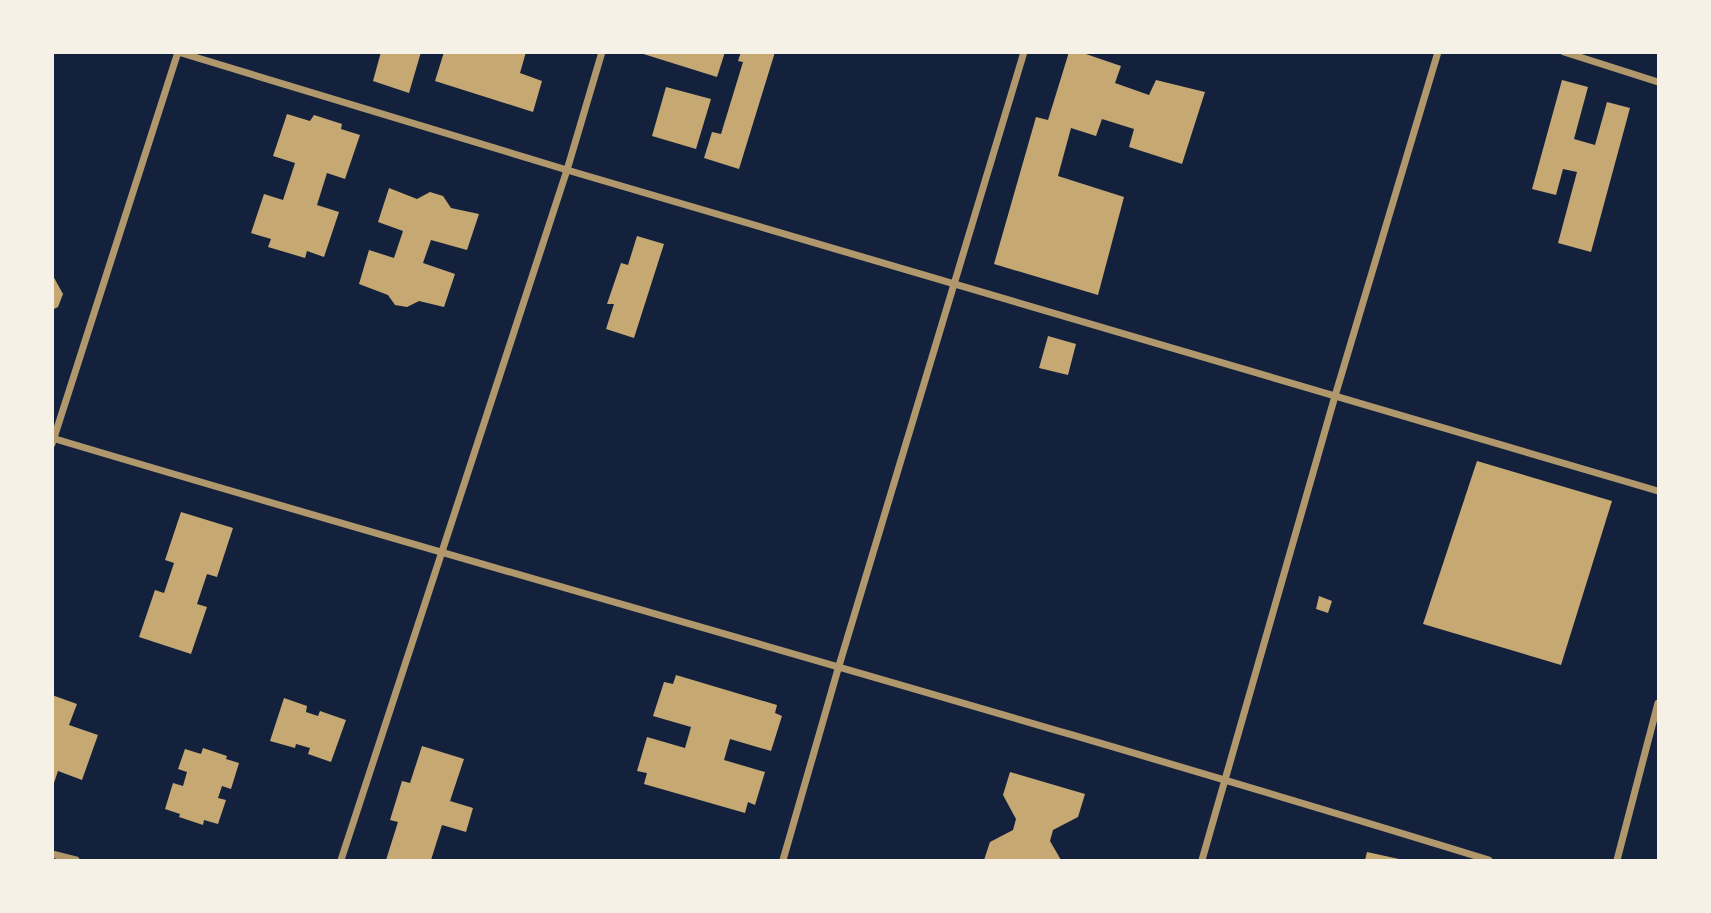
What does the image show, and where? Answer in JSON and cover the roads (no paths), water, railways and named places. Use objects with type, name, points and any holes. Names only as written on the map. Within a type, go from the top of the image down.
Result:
[{"type":"street","points":[[1489,860],[1225,779],[53,440],[178,52],[568,170],[1658,491]]},
{"type":"street","points":[[341,860],[568,170],[602,52]]},
{"type":"street","points":[[783,860],[1024,52]]},
{"type":"street","points":[[1202,860],[1335,396],[1438,52]]},
{"type":"street","points":[[1564,52],[1658,82]]},
{"type":"street","points":[[1617,860],[1658,703]]},
{"type":"street","points":[[52,854],[76,860]]}]
